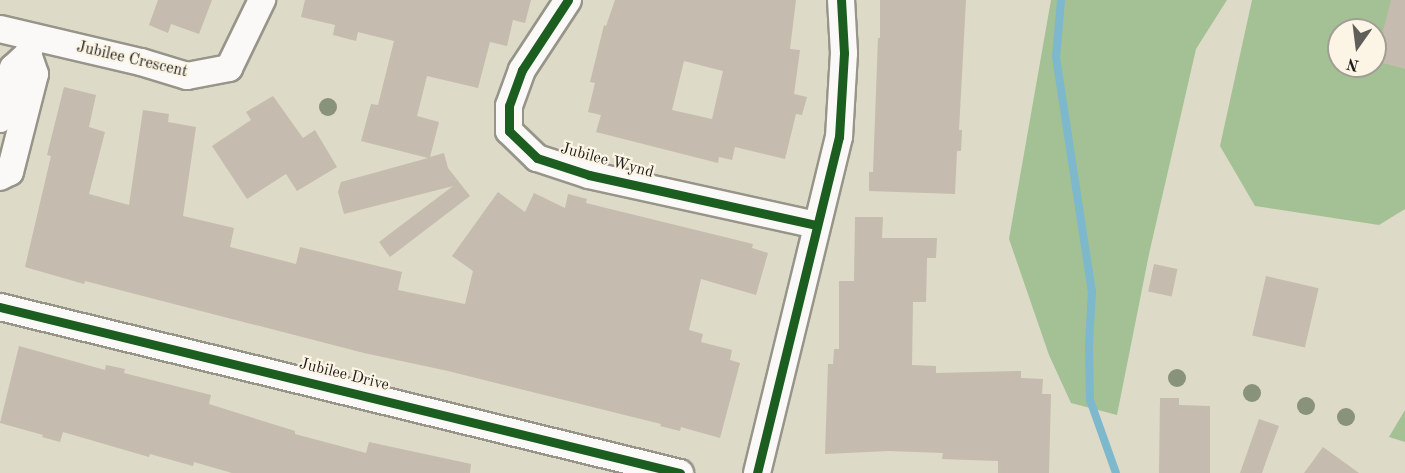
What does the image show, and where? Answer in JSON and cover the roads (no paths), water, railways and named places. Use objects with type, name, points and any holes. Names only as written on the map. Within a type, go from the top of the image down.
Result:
[{"type":"street","name":"Jubilee Crescent","points":[[0,29],[30,45],[141,62],[187,76],[229,68],[262,0]]},
{"type":"street","name":"Jubilee Wynd","points":[[568,0],[522,70],[509,106],[508,131],[537,158],[589,175],[816,225]]},
{"type":"street","points":[[757,473],[838,137],[844,53],[841,0]]},
{"type":"street","points":[[0,119],[13,68],[30,45]]},
{"type":"street","points":[[0,177],[10,172],[34,75],[30,45]]},
{"type":"street","name":"Jubilee Drive","points":[[0,307],[680,473]]},
{"type":"waterway","points":[[1061,0],[1056,57],[1092,291],[1089,345],[1090,400],[1116,473]]}]
